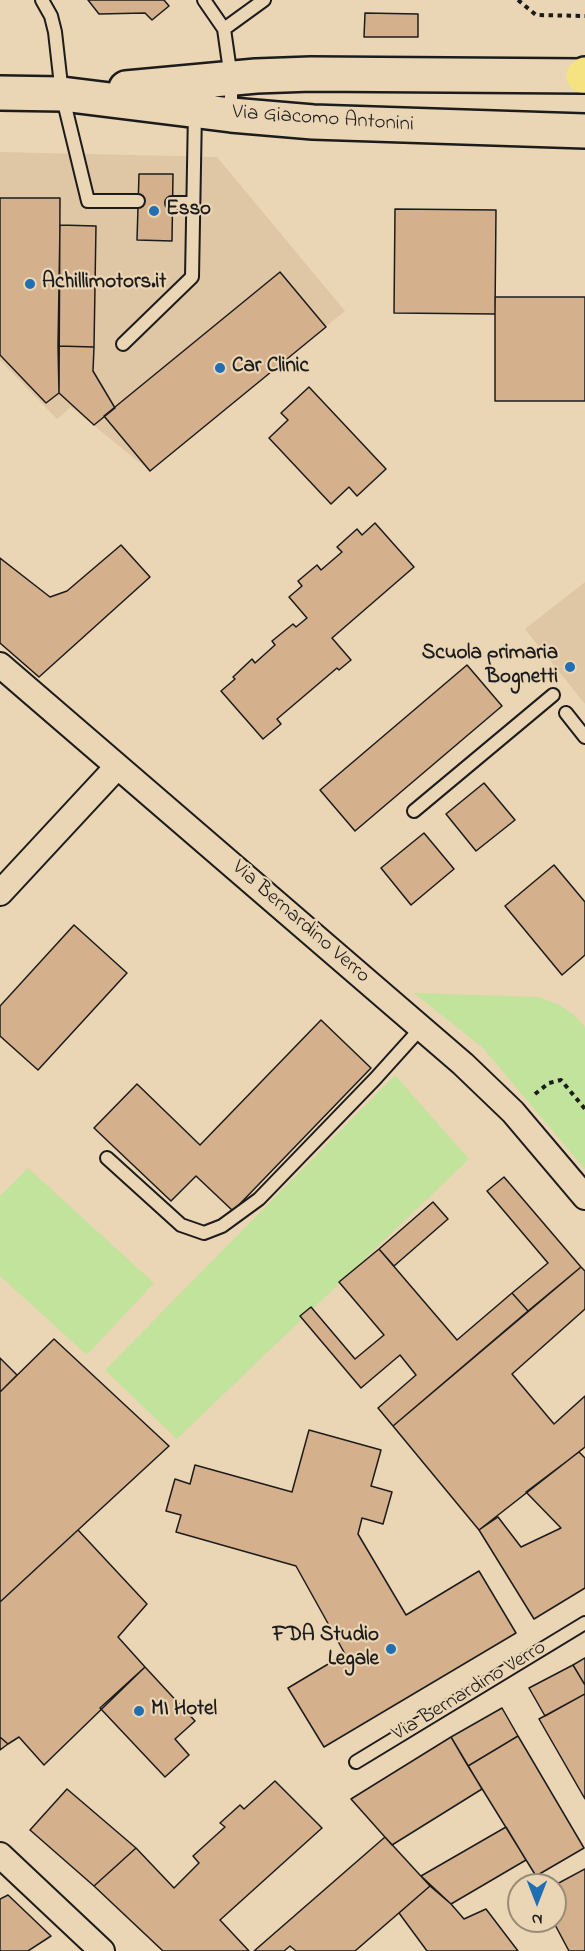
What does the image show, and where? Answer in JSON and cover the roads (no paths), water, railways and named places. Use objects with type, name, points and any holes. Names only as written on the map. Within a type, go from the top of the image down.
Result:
[{"type":"main road","name":"Via Giacomo Antonini","points":[[62,94],[231,78],[337,73],[584,75]]},
{"type":"main road","name":"Via Giacomo Antonini","points":[[0,93],[62,94],[231,115],[339,124],[585,131]]},
{"type":"street","name":"Via Bernardino Verro","points":[[0,665],[463,1064],[513,1112],[585,1197]]},
{"type":"street","points":[[0,893],[117,767]]},
{"type":"street","points":[[0,1855],[102,1951]]},
{"type":"lane","points":[[42,0],[51,16],[55,32],[62,94],[88,201],[138,201]]},
{"type":"lane","points":[[204,0],[224,29],[231,78],[231,115]]},
{"type":"lane","points":[[224,29],[264,0]]},
{"type":"lane","points":[[123,344],[192,277],[195,110]]},
{"type":"lane","points":[[172,202],[193,203]]},
{"type":"lane","points":[[414,811],[553,695]]},
{"type":"lane","points":[[566,713],[585,736]]},
{"type":"lane","points":[[107,1158],[181,1225],[204,1233],[222,1226],[259,1199],[421,1028]]},
{"type":"lane","name":"Via Bernardino Verro","points":[[356,1762],[585,1623]]},
{"type":"place","name":"Esso","points":[[154,211]]},
{"type":"place","name":"Achillimotors.it","points":[[30,284]]},
{"type":"place","name":"Car Clinic","points":[[220,368]]},
{"type":"place","name":"Scuola primaria Bognetti","points":[[570,667]]},
{"type":"place","name":"FDA Studio Legale","points":[[391,1649]]},
{"type":"place","name":"MI Hotel","points":[[139,1711]]}]
